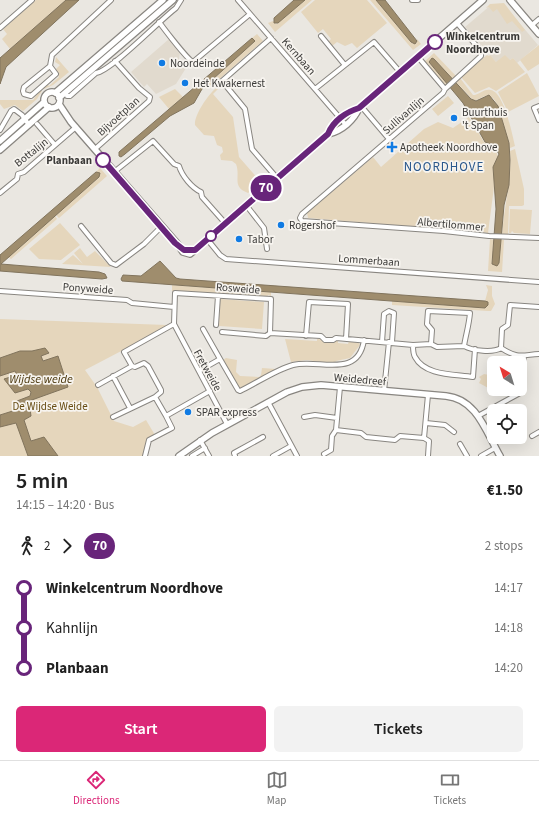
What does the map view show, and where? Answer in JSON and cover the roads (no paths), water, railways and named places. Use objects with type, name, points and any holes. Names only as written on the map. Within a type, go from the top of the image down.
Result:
[{"type":"street","points":[[0,28],[32,0]]},
{"type":"street","points":[[50,66],[56,74],[31,96],[24,94],[24,87],[50,66],[52,55],[111,0]]},
{"type":"street","points":[[0,140],[44,102],[46,95],[55,93],[164,0]]},
{"type":"street","points":[[67,96],[70,96],[96,73],[104,70],[115,61],[176,8],[181,0]]},
{"type":"street","name":"Kernbaan","points":[[238,0],[346,124]]},
{"type":"street","points":[[412,0],[418,0]]},
{"type":"street","points":[[328,134],[334,133],[352,120],[360,107],[483,0]]},
{"type":"street","points":[[510,0],[539,34]]},
{"type":"street","points":[[0,150],[28,125],[56,104],[99,64],[172,1],[176,8]]},
{"type":"street","points":[[159,22],[183,50],[190,61],[193,62],[250,14]]},
{"type":"street","points":[[532,25],[539,19]]},
{"type":"street","name":"Sullivanlijn","points":[[302,214],[443,93],[444,89],[481,56],[482,51],[457,23]]},
{"type":"street","points":[[270,36],[222,82],[245,109],[252,149],[277,178]]},
{"type":"street","points":[[320,36],[344,64]]},
{"type":"street","points":[[315,89],[344,64],[350,63],[374,42],[400,72]]},
{"type":"street","points":[[418,57],[444,89]]},
{"type":"street","name":"Bijvoetplan","points":[[94,149],[149,101],[150,97],[115,61]]},
{"type":"street","points":[[99,64],[104,70]]},
{"type":"street","points":[[55,93],[56,104],[71,122],[161,227],[179,246],[188,251],[195,250],[328,134],[330,128],[347,112],[360,107]]},
{"type":"street","points":[[44,102],[56,104]]},
{"type":"street","points":[[539,106],[534,108],[539,120]]},
{"type":"street","points":[[360,107],[389,139]]},
{"type":"street","points":[[0,130],[11,111],[14,109],[28,125]]},
{"type":"street","points":[[37,124],[55,145]]},
{"type":"street","name":"Bottalijn","points":[[0,193],[17,178],[18,174],[24,172],[76,127]]},
{"type":"street","points":[[114,172],[153,141],[174,164],[179,166],[180,171],[196,190],[201,192],[202,197],[225,223]]},
{"type":"street","points":[[246,205],[264,228],[267,249]]},
{"type":"street","name":"Albertilommer","points":[[302,214],[300,218],[302,221],[504,237],[539,238]]},
{"type":"street","points":[[81,226],[111,263],[116,265],[144,244],[161,227]]},
{"type":"street","name":"Lommerbaan","points":[[207,239],[220,255],[226,259],[539,282]]},
{"type":"street","name":"Ponyweide","points":[[0,291],[127,300],[132,303],[174,306]]},
{"type":"street","name":"Rosweide","points":[[174,306],[175,293],[271,299],[270,333]]},
{"type":"street","points":[[216,325],[218,296]]},
{"type":"street","points":[[306,336],[309,302],[348,304],[346,339]]},
{"type":"street","points":[[501,348],[502,329],[508,324],[510,305],[539,307]]},
{"type":"street","points":[[132,366],[124,352],[174,324],[174,306]]},
{"type":"street","points":[[431,344],[432,330],[427,324],[428,311],[470,313],[469,329],[466,332],[464,346]]},
{"type":"street","points":[[382,342],[384,314],[389,312],[394,313],[384,391]]},
{"type":"street","name":"Fretweide","points":[[174,324],[228,424]]},
{"type":"street","points":[[203,328],[238,390],[240,391],[294,364],[339,365],[350,362],[361,350],[364,340]]},
{"type":"street","points":[[222,332],[266,336],[270,333],[321,336],[325,340],[346,339],[413,345],[431,344],[437,347],[464,346],[475,350],[497,350],[501,348]]},
{"type":"street","points":[[413,345],[414,357],[423,367],[432,371],[473,377],[475,350]]},
{"type":"street","points":[[501,348],[511,355],[524,356],[539,354]]},
{"type":"street","points":[[199,371],[220,359]]},
{"type":"street","points":[[98,385],[132,366],[135,367],[144,363],[148,366],[161,390],[155,396],[113,417]]},
{"type":"street","points":[[113,376],[130,408]]},
{"type":"street","name":"Weidedreef","points":[[178,456],[190,444],[287,392],[302,387],[321,385],[460,398],[469,404],[478,416],[500,456]]},
{"type":"street","points":[[324,454],[331,450],[332,436],[336,430],[340,387]]},
{"type":"street","points":[[166,416],[210,391]]},
{"type":"street","points":[[424,438],[428,395]]},
{"type":"street","points":[[145,456],[150,440],[172,428],[155,396]]},
{"type":"street","points":[[478,416],[515,396]]},
{"type":"street","points":[[268,402],[297,456]]},
{"type":"street","points":[[304,417],[315,415],[337,418]]},
{"type":"street","points":[[426,424],[445,425],[454,432]]},
{"type":"street","points":[[336,430],[361,433],[366,437],[380,439],[395,440],[400,436],[424,438],[428,441],[428,456]]},
{"type":"street","points":[[532,436],[539,432]]},
{"type":"street","points":[[235,456],[234,454],[262,437]]},
{"type":"street","points":[[200,440],[209,456]]},
{"type":"street","points":[[460,444],[467,456]]},
{"type":"street","points":[[273,456],[291,446]]},
{"type":"street","points":[[192,456],[205,448]]},
{"type":"street","points":[[481,456],[495,448]]},
{"type":"water","points":[[66,0],[79,0],[6,67],[0,84],[0,58]]},
{"type":"water","points":[[294,0],[305,0],[278,23],[274,23],[274,18]]},
{"type":"water","points":[[376,0],[385,0],[417,41],[415,44],[411,42]]},
{"type":"water","points":[[252,38],[255,41],[202,89],[194,103],[170,116],[125,154],[121,157],[119,156],[119,152]]},
{"type":"water","points":[[432,58],[471,99],[476,101],[489,95],[498,106],[509,143],[510,160],[509,185],[504,205],[499,263],[497,266],[492,264],[496,209],[493,167],[499,154],[493,145],[485,142],[463,103],[429,62]]},
{"type":"water","points":[[96,172],[100,173],[99,177],[1,264],[99,272],[105,274],[107,278],[102,279],[0,271],[0,255]]},
{"type":"water","points":[[160,261],[176,278],[180,279],[485,301],[488,302],[488,305],[485,308],[122,281],[121,279],[123,275],[141,276]]},
{"type":"water","name":"Wijdse weide","points":[[45,348],[49,353],[41,356],[43,361],[58,356],[68,387],[29,401],[31,416],[24,420],[31,441],[44,437],[58,456],[28,456],[16,423],[0,427],[0,415],[19,409],[17,401],[30,396],[31,392],[28,389],[15,393],[4,379],[17,375],[15,371],[0,376],[0,358],[20,351],[32,351]]},
{"type":"place","name":"Winkelcentrum Noordhove","points":[[435,42]]},
{"type":"place","name":"Noordeinde","points":[[162,63]]},
{"type":"place","name":"Het Kwakernest","points":[[185,83]]},
{"type":"place","name":"Buurthuis 't Span","points":[[454,118]]},
{"type":"place","name":"Apotheek Noordhove","points":[[392,147]]},
{"type":"place","name":"Planbaan","points":[[103,160]]},
{"type":"place","name":"Rogershof","points":[[281,225]]},
{"type":"place","name":"Tabor","points":[[239,239]]},
{"type":"place","name":"SPAR express","points":[[188,412]]},
{"type":"district","name":"NOORDHOVE","points":[[444,166]]},
{"type":"park label","name":"De Wijdse Weide","points":[[50,406]]}]
